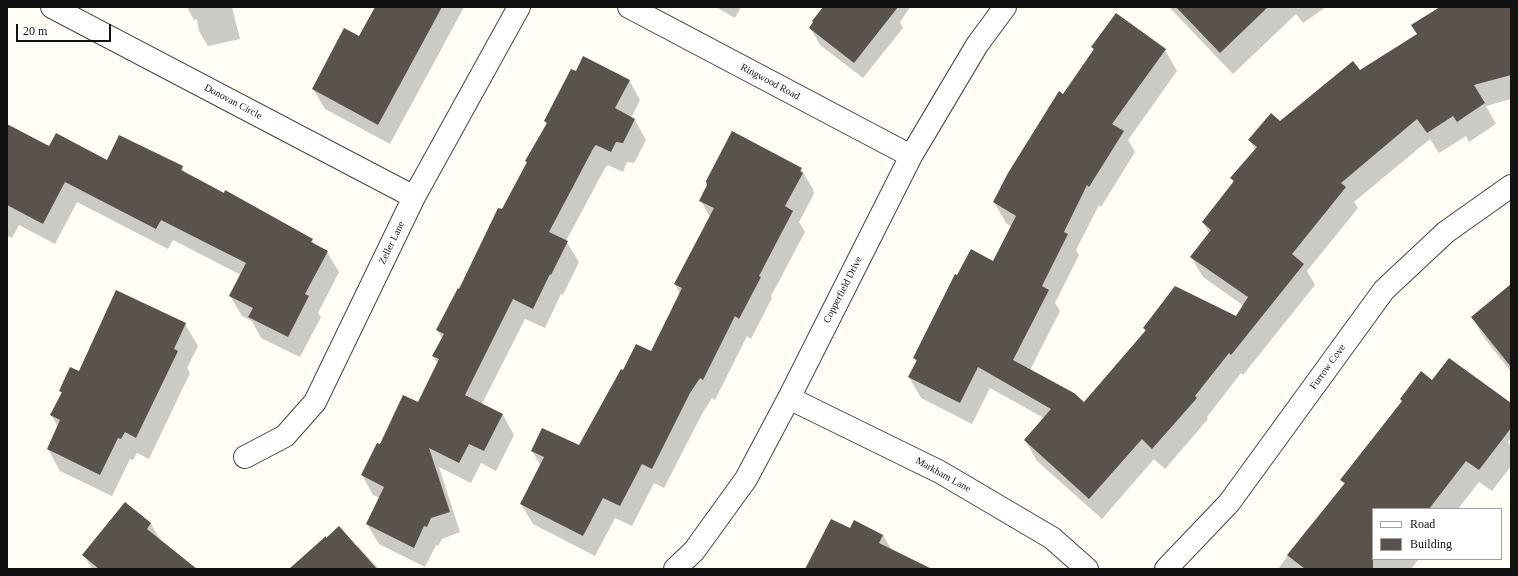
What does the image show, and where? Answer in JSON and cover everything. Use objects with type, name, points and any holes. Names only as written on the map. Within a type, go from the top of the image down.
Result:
[{"type":"street","name":"Donovan Circle","points":[[52,7],[414,197]]},
{"type":"street","name":"Zeller Lane","points":[[245,457],[285,436],[315,402],[414,197],[519,7]]},
{"type":"street","name":"Ringwood Road","points":[[629,7],[911,156]]},
{"type":"street","name":"Copperfield Drive","points":[[675,569],[694,551],[746,479],[789,398],[911,156],[976,44],[1006,7]]},
{"type":"street","name":"Furrow Cove","points":[[1166,569],[1228,503],[1384,290],[1446,232],[1511,186]]},
{"type":"street","name":"Markham Lane","points":[[789,398],[940,472],[1052,538],[1087,569]]},
{"type":"building","points":[[375,7],[442,7],[378,125],[312,89],[344,28],[359,36]]},
{"type":"building","points":[[823,7],[898,7],[854,63],[809,28],[813,22],[812,21]]},
{"type":"building","points":[[1176,7],[1268,7],[1220,53]]},
{"type":"building","points":[[1440,7],[1511,7],[1511,75],[1474,85],[1485,103],[1457,122],[1453,116],[1427,133],[1417,119],[1341,183],[1346,187],[1292,254],[1304,264],[1231,355],[1229,353],[1195,396],[1197,398],[1152,449],[1142,439],[1089,499],[1024,440],[1051,409],[978,367],[960,403],[908,377],[917,360],[913,358],[955,274],[957,275],[971,249],[993,261],[1016,216],[993,202],[1008,173],[1059,91],[1063,94],[1094,49],[1091,47],[1116,13],[1166,49],[1112,124],[1124,131],[1089,187],[1087,185],[1064,232],[1068,234],[1042,286],[1049,290],[1013,360],[1074,393],[1084,402],[1146,330],[1143,328],[1175,286],[1236,316],[1248,297],[1190,257],[1211,230],[1202,222],[1234,181],[1230,178],[1257,147],[1248,140],[1271,113],[1280,121],[1353,61],[1360,70],[1417,34],[1411,25]]},
{"type":"building","points":[[583,56],[630,80],[615,108],[635,119],[623,143],[616,142],[611,152],[596,145],[594,147],[549,232],[568,241],[551,275],[550,274],[533,309],[513,299],[465,395],[503,414],[484,451],[469,444],[459,463],[429,448],[450,512],[431,518],[427,527],[424,526],[414,548],[366,524],[384,487],[361,475],[377,443],[380,444],[403,395],[418,402],[439,359],[432,356],[444,334],[436,330],[458,288],[459,289],[498,208],[502,209],[527,162],[525,161],[547,123],[544,121],[571,69],[576,71]]},
{"type":"building","points":[[7,124],[49,146],[56,133],[107,160],[119,135],[183,166],[181,170],[224,193],[225,190],[313,239],[311,242],[328,251],[305,294],[309,296],[288,337],[248,317],[253,308],[229,296],[246,263],[161,220],[156,229],[65,182],[43,224],[7,205]]},
{"type":"building","points":[[732,131],[802,168],[800,171],[803,173],[785,206],[793,211],[759,276],[761,277],[739,319],[735,316],[703,380],[700,378],[690,393],[652,469],[642,464],[620,506],[603,498],[583,536],[520,504],[544,457],[531,451],[542,428],[579,445],[621,369],[623,370],[636,344],[651,351],[682,288],[674,284],[714,208],[699,201],[707,185],[706,181]]},
{"type":"building","points":[[1511,284],[1511,367],[1471,317]]},
{"type":"building","points":[[116,290],[186,323],[174,349],[178,351],[136,438],[125,432],[121,439],[118,438],[100,475],[47,449],[60,420],[50,415],[62,392],[59,391],[70,367],[79,371]]},
{"type":"building","points":[[1449,358],[1511,403],[1511,428],[1479,470],[1466,461],[1430,508],[1372,508],[1373,569],[1305,569],[1287,555],[1345,483],[1340,480],[1402,401],[1400,399],[1421,371],[1432,380]]},
{"type":"building","points":[[125,502],[151,523],[147,529],[197,569],[99,569],[82,555]]},
{"type":"building","points":[[831,519],[850,528],[854,520],[883,535],[879,543],[932,569],[805,569]]},
{"type":"building","points":[[339,526],[377,569],[289,569],[326,536],[326,538]]}]
